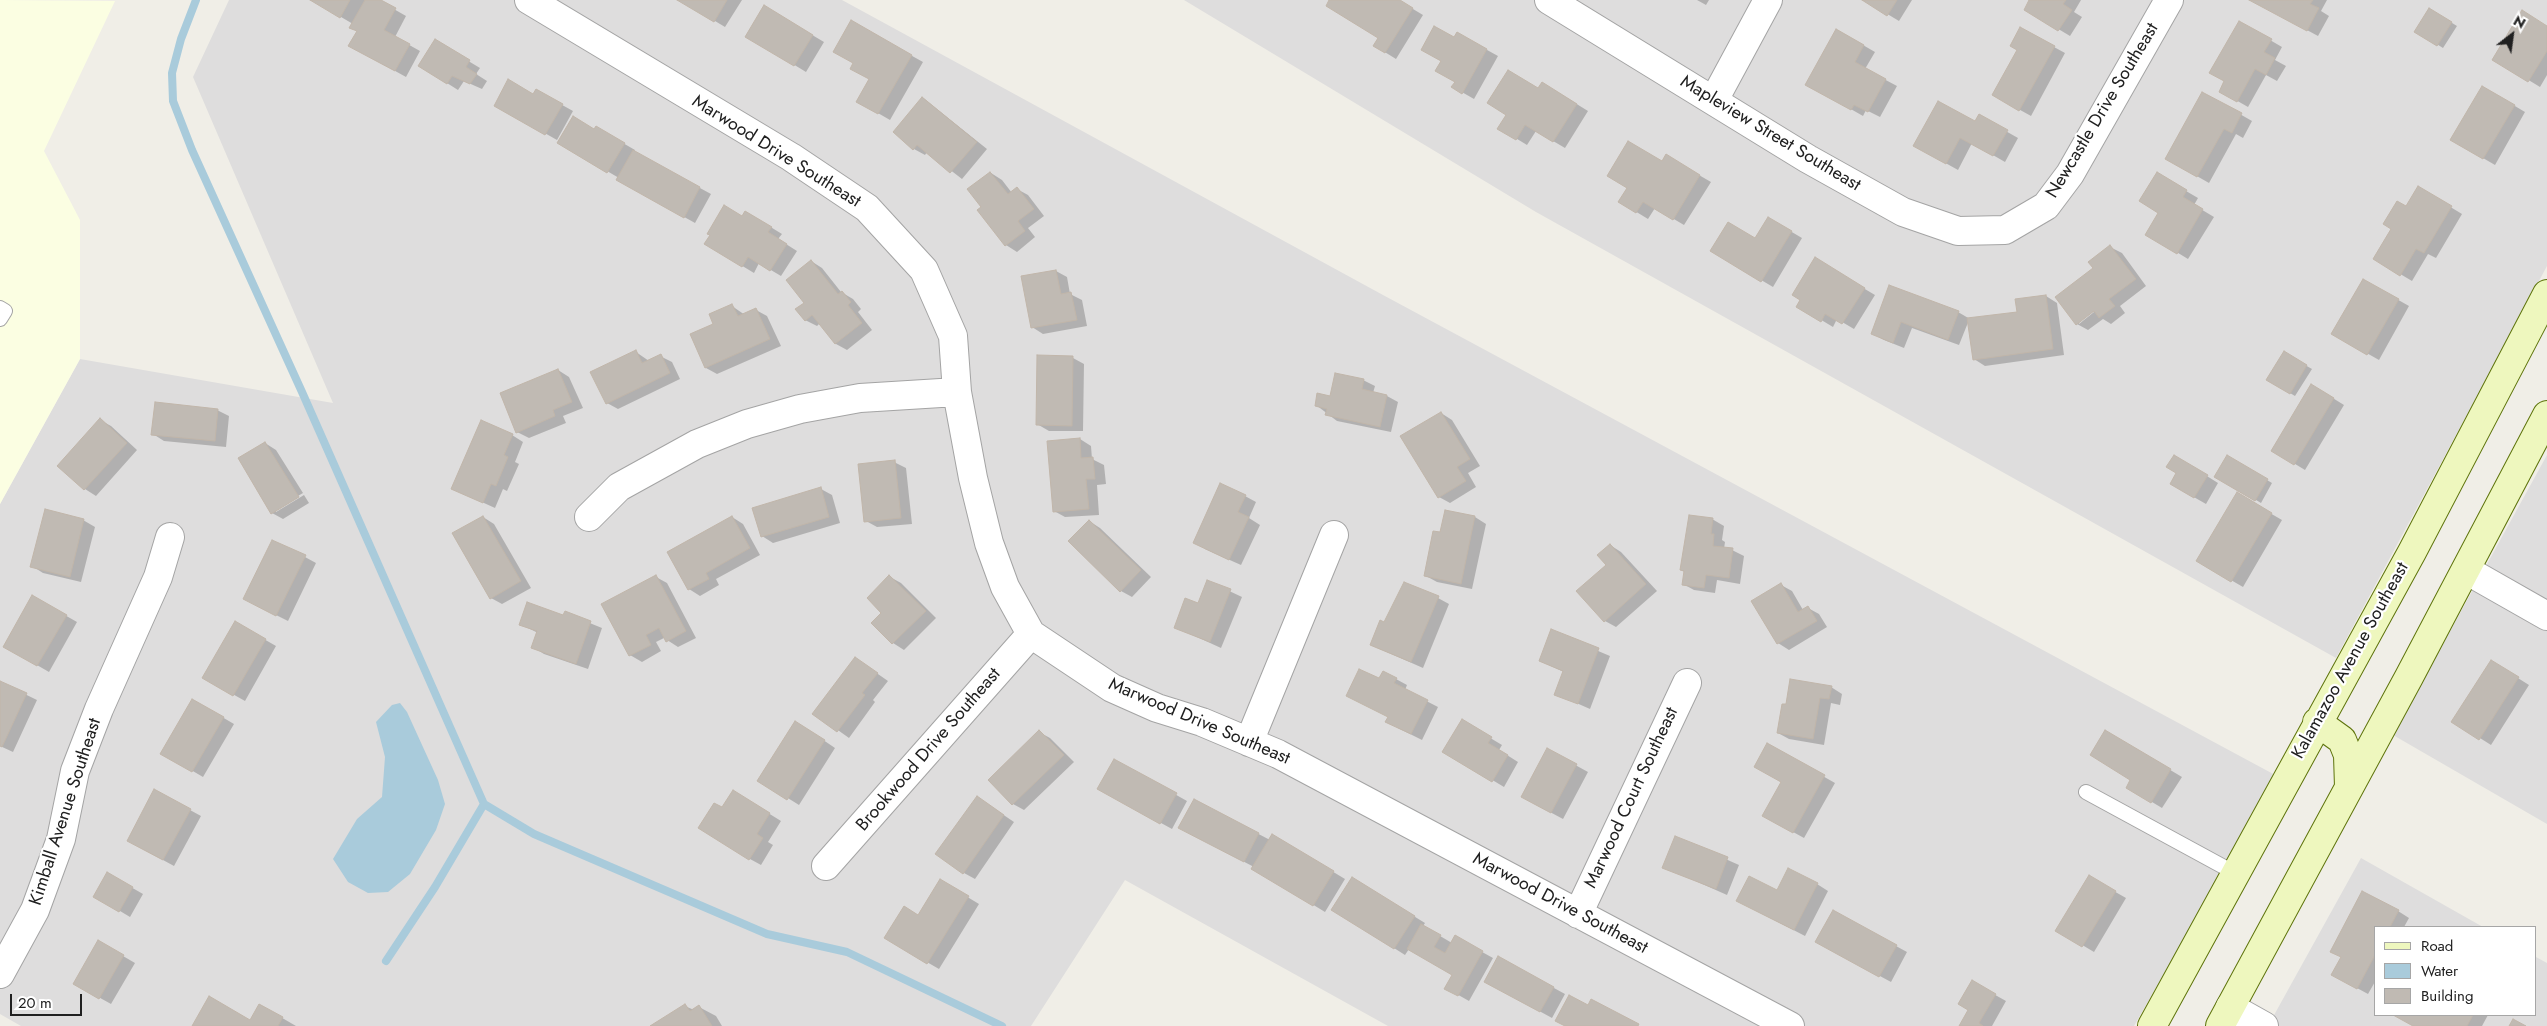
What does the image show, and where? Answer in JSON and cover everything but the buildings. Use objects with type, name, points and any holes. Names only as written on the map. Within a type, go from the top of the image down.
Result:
[{"type":"main road","name":"Kalamazoo Avenue Southeast","points":[[2152,1026],[2412,552],[2547,294]]},
{"type":"main road","points":[[2225,1017],[2466,570],[2547,415]]},
{"type":"main road","points":[[2318,722],[2342,740],[2348,755],[2348,787]]},
{"type":"street","name":"Marwood Drive Southeast","points":[[529,0],[790,157],[867,208],[924,270],[953,336],[957,392],[973,478],[989,543],[1005,587],[1031,634],[1112,688],[1157,708],[1202,722],[1287,758],[1790,1026]]},
{"type":"street","name":"Mapleview Street Southeast","points":[[1549,0],[1714,100],[1808,160],[1903,212],[1958,231],[2005,230]]},
{"type":"street","points":[[1714,100],[1768,0]]},
{"type":"street","name":"Newcastle Drive Southeast","points":[[2005,230],[2046,206],[2070,174],[2168,0]]},
{"type":"street","points":[[589,517],[619,487],[697,444],[747,424],[800,409],[860,398],[957,392]]},
{"type":"street","points":[[1249,742],[1334,535]]},
{"type":"street","name":"Kimball Avenue Southeast","points":[[0,974],[35,910],[61,839],[75,771],[99,709],[158,577],[170,537]]},
{"type":"street","points":[[2466,570],[2547,616]]},
{"type":"street","name":"Brookwood Drive Southeast","points":[[826,866],[1031,634]]},
{"type":"street","name":"Marwood Court Southeast","points":[[1578,914],[1687,683]]},
{"type":"street","points":[[2225,1017],[2264,1026]]},
{"type":"lane","points":[[0,308],[4,311],[0,319]]},
{"type":"lane","points":[[2086,792],[2235,873]]},
{"type":"shaded area","points":[[0,0],[115,1],[44,151],[80,220],[80,359],[0,504]]},
{"type":"shaded area","points":[[229,0],[842,0],[1383,295],[2277,776],[2134,1026],[1388,1026],[1125,880],[1031,1026],[21,1026],[0,1014],[0,504],[80,359],[333,403],[193,77]]},
{"type":"shaded area","points":[[1184,0],[2547,0],[2547,266],[2336,658],[1536,212]]},
{"type":"shaded area","points":[[2547,455],[2547,824],[2393,735]]},
{"type":"shaded area","points":[[2361,858],[2481,926],[2374,926],[2374,1016],[2537,1016],[2537,958],[2547,963],[2547,1026],[2268,1026]]},
{"type":"water","points":[[400,703],[407,712],[438,780],[445,804],[436,830],[410,874],[388,892],[368,893],[348,882],[333,859],[357,819],[382,797],[385,757],[376,722],[392,705]]},
{"type":"waterway","points":[[196,0],[181,39],[172,73],[173,101],[192,150],[302,392],[484,804],[534,834],[767,934],[847,952],[1002,1026]]},
{"type":"waterway","points":[[386,961],[435,887],[484,804]]}]
